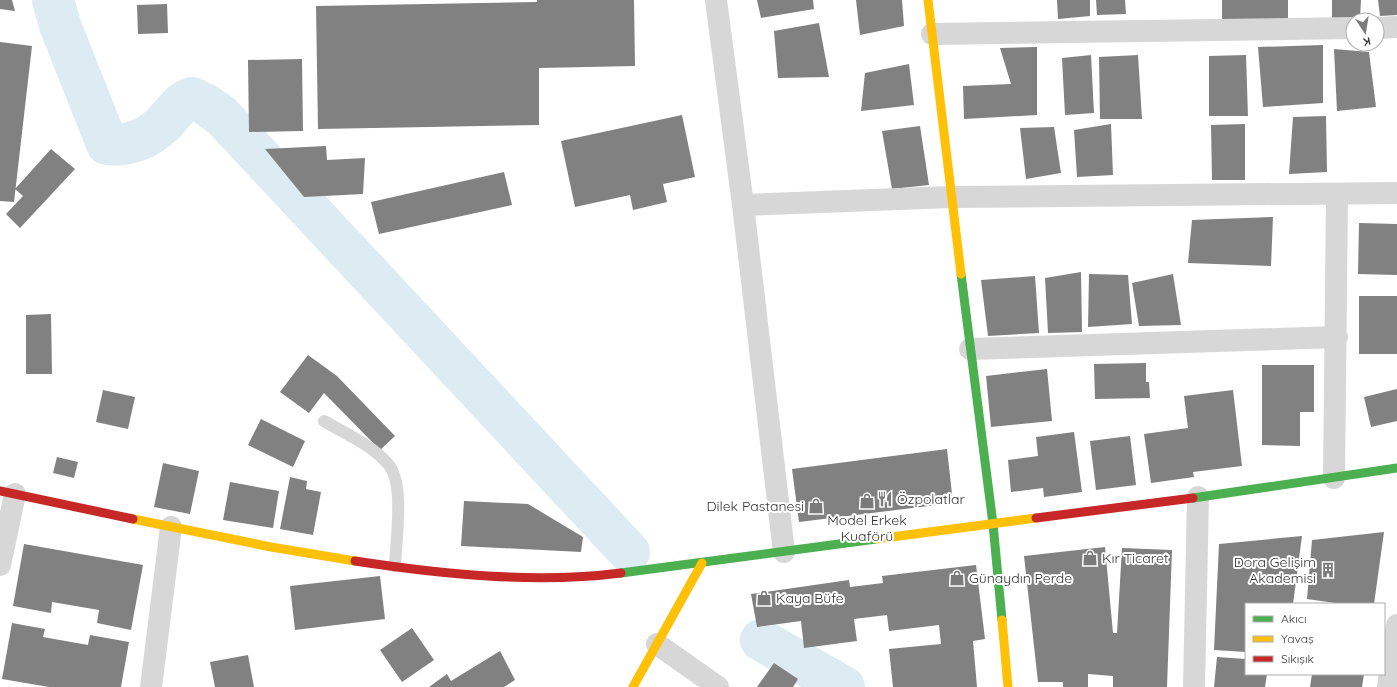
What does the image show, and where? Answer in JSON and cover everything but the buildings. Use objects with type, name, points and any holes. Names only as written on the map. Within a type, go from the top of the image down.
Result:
[{"type":"main road","points":[[928,0],[951,197],[993,524],[1008,687]]},
{"type":"main road","points":[[7,493],[172,527],[362,562],[498,576],[591,577],[1198,497],[1397,468]]},
{"type":"main road","points":[[633,687],[702,563]]},
{"type":"street","points":[[716,0],[743,205],[784,552]]},
{"type":"street","points":[[1385,28],[1397,27]]},
{"type":"street","points":[[932,34],[1345,28]]},
{"type":"street","points":[[743,205],[951,197],[1337,194],[1397,192]]},
{"type":"street","points":[[1334,478],[1337,337],[1337,194]]},
{"type":"street","points":[[970,349],[1337,337]]},
{"type":"street","points":[[0,565],[7,493]]},
{"type":"street","points":[[1194,687],[1198,497]]},
{"type":"street","points":[[151,687],[172,527]]},
{"type":"street","points":[[1388,687],[1397,625]]},
{"type":"street","points":[[657,644],[718,687]]},
{"type":"lane","points":[[324,420],[370,449],[387,463],[394,472],[398,497],[395,566]]},
{"type":"waterway","points":[[53,0],[60,25],[107,144],[115,145],[131,143],[145,137],[164,123],[180,105],[192,98],[205,104],[222,116],[629,552]]},
{"type":"waterway","points":[[761,640],[844,687]]},
{"type":"traffic: fast","points":[[961,274],[993,524],[1002,620]]},
{"type":"traffic: fast","points":[[1193,498],[1397,468]]},
{"type":"traffic: fast","points":[[621,573],[876,539]]},
{"type":"traffic: slow","points":[[928,0],[961,274]]},
{"type":"traffic: slow","points":[[876,539],[1036,518]]},
{"type":"traffic: slow","points":[[133,519],[271,547],[355,561]]},
{"type":"traffic: slow","points":[[633,687],[702,563]]},
{"type":"traffic: slow","points":[[1002,620],[1008,687]]},
{"type":"traffic: jam","points":[[0,491],[133,519]]},
{"type":"traffic: jam","points":[[1036,518],[1193,498]]},
{"type":"traffic: jam","points":[[355,561],[420,570],[488,576],[555,578],[621,573]]},
{"type":"place","name":"Özpolatlar","points":[[885,499]]},
{"type":"place","name":"Model Erkek Kuaförü","points":[[867,501]]},
{"type":"place","name":"Dilek Pastanesi","points":[[816,506]]},
{"type":"place","name":"Kır Ticaret","points":[[1090,558]]},
{"type":"place","name":"Dora Gelişim Akademisi","points":[[1328,570]]},
{"type":"place","name":"Günaydın Perde","points":[[957,578]]},
{"type":"place","name":"Kaya Büfe","points":[[764,598]]}]
